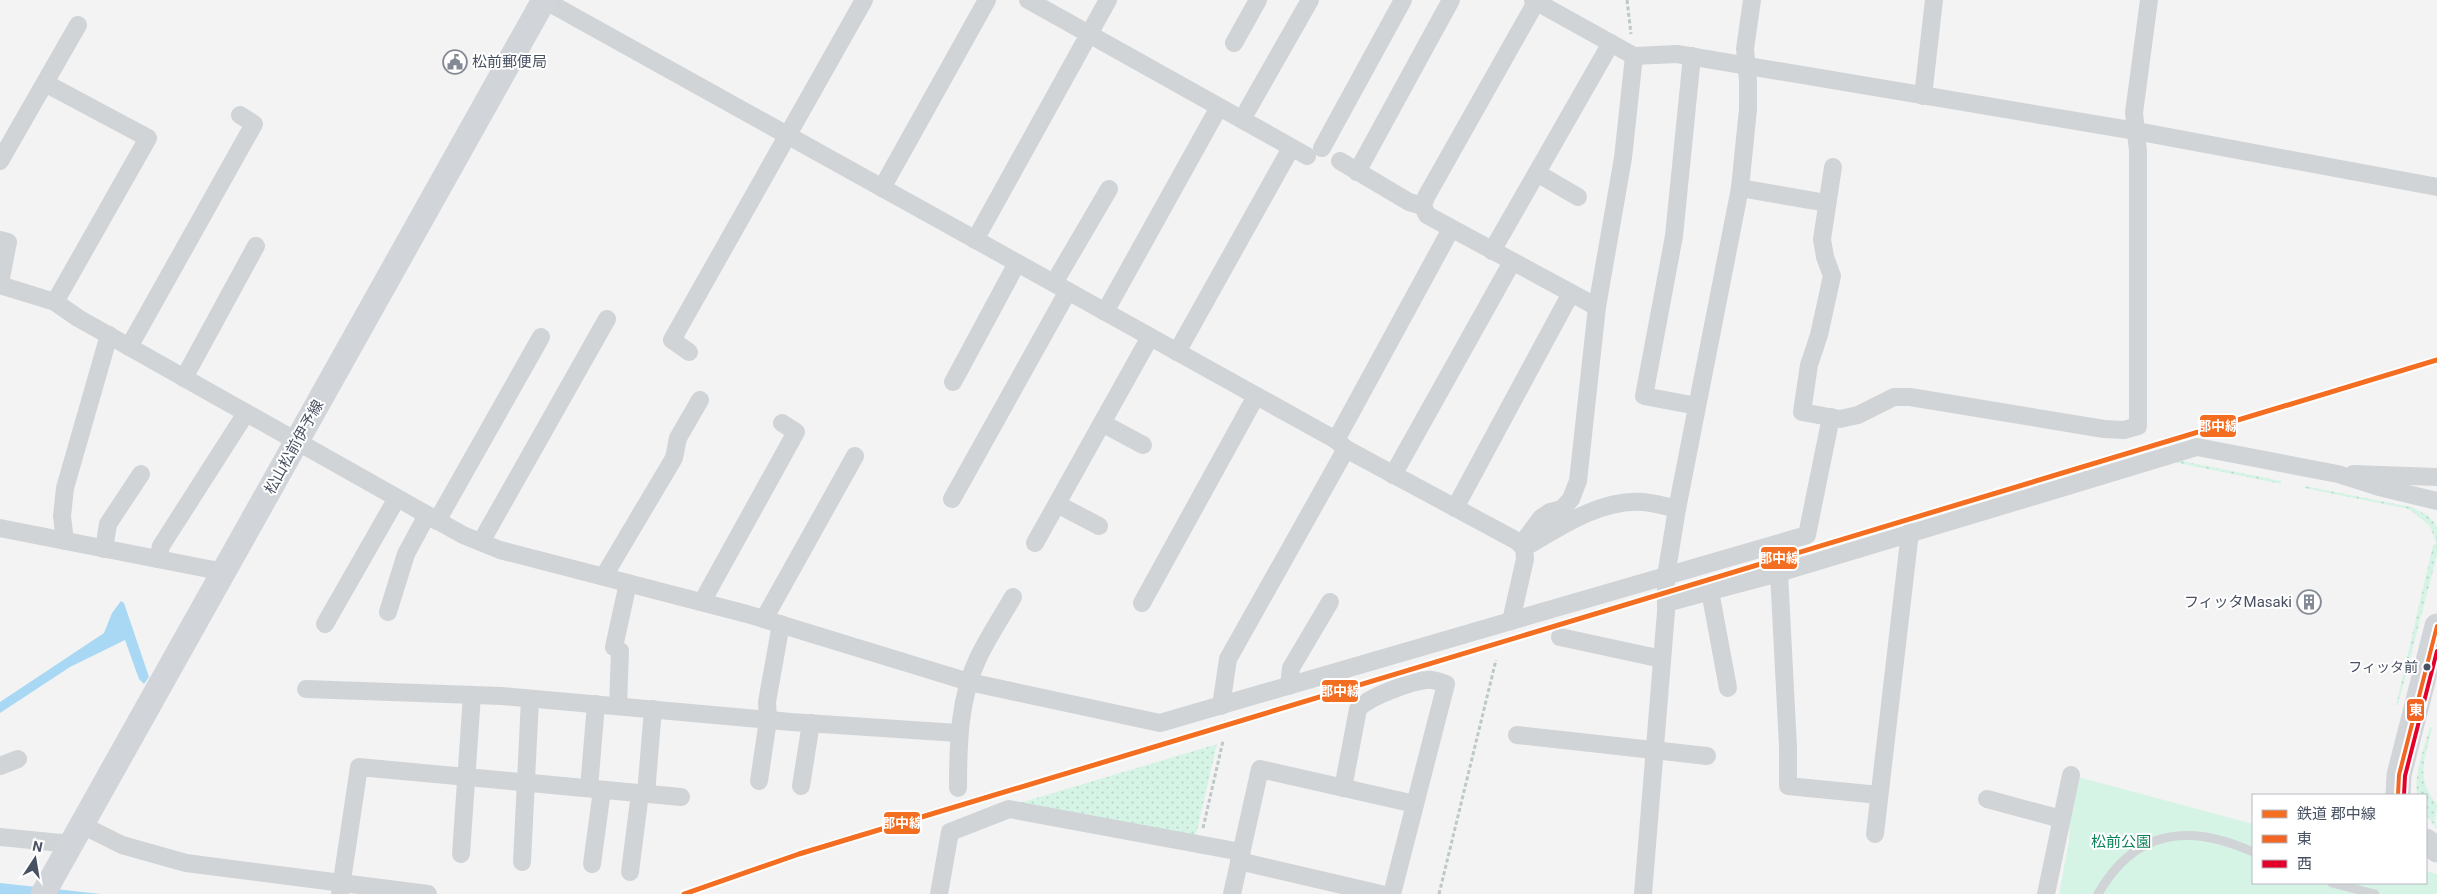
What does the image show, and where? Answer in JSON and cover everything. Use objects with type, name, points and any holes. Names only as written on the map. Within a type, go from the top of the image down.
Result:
[{"type":"main road","name":"松山松前伊予線","points":[[43,894],[544,0]]},
{"type":"main road","points":[[2398,794],[2399,775],[2437,626]]},
{"type":"main road","points":[[2427,842],[2437,850]]},
{"type":"street","points":[[544,0],[1061,287],[1523,547]]},
{"type":"street","points":[[689,352],[672,340],[864,0]]},
{"type":"street","points":[[882,188],[987,0]]},
{"type":"street","points":[[1028,0],[1291,148],[1315,152],[1403,0]]},
{"type":"street","points":[[975,240],[1108,0]]},
{"type":"street","points":[[1234,43],[1258,0]]},
{"type":"street","points":[[1248,109],[1310,0]]},
{"type":"street","points":[[1357,172],[1451,0]]},
{"type":"street","points":[[1643,894],[1662,659],[1666,576],[1677,508],[1740,188],[1748,109],[1745,49],[1752,0]]},
{"type":"street","points":[[1923,96],[1934,0]]},
{"type":"street","points":[[1833,167],[1822,239],[1825,257],[1832,276],[1819,335],[1809,365],[1802,412],[1840,419],[1858,415],[1894,397],[1910,397],[2104,429],[2124,430],[2138,426],[2138,151],[2134,113],[2149,0]]},
{"type":"street","points":[[1597,307],[1450,229],[1427,215],[1423,206],[1426,197],[1535,1],[1634,56],[1677,54],[1692,56],[2136,131],[2437,187]]},
{"type":"street","points":[[0,161],[78,24]]},
{"type":"street","points":[[1492,251],[1611,43]]},
{"type":"street","points":[[1511,621],[1525,559],[1523,547],[1541,518],[1550,512],[1562,509],[1571,499],[1578,481],[1597,307],[1623,158],[1634,56]]},
{"type":"street","points":[[1692,56],[1674,236],[1644,396],[1697,406]]},
{"type":"street","points":[[45,83],[148,138],[55,302]]},
{"type":"street","points":[[1105,312],[1219,107]]},
{"type":"street","points":[[129,347],[254,124],[240,115]]},
{"type":"street","points":[[1177,352],[1291,148]]},
{"type":"street","points":[[1340,161],[1409,202],[1423,206]]},
{"type":"street","points":[[1537,172],[1578,197]]},
{"type":"street","points":[[1740,188],[1827,203]]},
{"type":"street","points":[[952,498],[1061,287],[1109,189]]},
{"type":"street","points":[[1221,706],[1228,659],[1341,445],[1450,229]]},
{"type":"street","points":[[0,240],[8,242],[0,284],[55,302],[129,347],[432,518],[500,550],[764,619],[969,682],[1160,723],[1807,534],[1831,417]]},
{"type":"street","points":[[184,378],[256,246]]},
{"type":"street","points":[[1393,475],[1512,262]]},
{"type":"street","points":[[953,382],[1017,263]]},
{"type":"street","points":[[1455,508],[1571,293]]},
{"type":"street","points":[[481,542],[607,319]]},
{"type":"street","points":[[65,541],[62,516],[65,488],[109,335]]},
{"type":"street","points":[[388,612],[406,554],[432,518],[541,337]]},
{"type":"street","points":[[1035,543],[1150,337]]},
{"type":"street","points":[[1142,603],[1256,396]]},
{"type":"street","points":[[604,576],[674,458],[678,438],[700,400]]},
{"type":"street","points":[[158,559],[161,546],[246,413]]},
{"type":"street","points":[[1102,422],[1143,446]]},
{"type":"street","points":[[702,602],[796,432],[782,424]]},
{"type":"street","points":[[1666,603],[1779,573],[2197,447],[2338,474],[2378,487],[2437,501]]},
{"type":"street","points":[[764,619],[855,456]]},
{"type":"street","points":[[104,549],[108,524],[141,474]]},
{"type":"street","points":[[2338,474],[2437,477]]},
{"type":"street","points":[[325,624],[397,498]]},
{"type":"street","points":[[1523,547],[1594,512],[1621,503],[1642,502],[1677,508]]},
{"type":"street","points":[[1057,504],[1099,526]]},
{"type":"street","points":[[0,528],[224,572]]},
{"type":"street","points":[[1875,834],[1910,532]]},
{"type":"street","points":[[1779,573],[1788,747],[1788,786],[1879,795]]},
{"type":"street","points":[[618,706],[620,650],[614,647],[628,583]]},
{"type":"street","points":[[1710,591],[1728,688]]},
{"type":"street","points":[[958,788],[958,733],[969,682],[978,657],[1013,596]]},
{"type":"street","points":[[1289,686],[1291,668],[1330,602]]},
{"type":"street","points":[[759,782],[768,720],[767,702],[781,624]]},
{"type":"street","points":[[1560,638],[1662,659]]},
{"type":"street","points":[[1343,788],[1358,709],[1364,702],[1427,680],[1446,684],[1392,894]]},
{"type":"street","points":[[306,688],[530,699],[768,720],[958,733]]},
{"type":"street","points":[[461,854],[472,695]]},
{"type":"street","points":[[522,862],[530,699]]},
{"type":"street","points":[[592,864],[596,789],[596,704]]},
{"type":"street","points":[[630,872],[643,794],[653,709]]},
{"type":"street","points":[[800,786],[811,723]]},
{"type":"street","points":[[1517,735],[1707,756]]},
{"type":"street","points":[[0,766],[18,759]]},
{"type":"street","points":[[341,889],[359,767],[681,797]]},
{"type":"street","points":[[1232,894],[1260,769],[1415,804]]},
{"type":"street","points":[[2046,894],[2071,775]]},
{"type":"street","points":[[1987,799],[2061,819]]},
{"type":"street","points":[[939,894],[950,832],[1009,809],[1199,844],[1240,857],[1381,894]]},
{"type":"street","points":[[0,837],[77,834],[186,863],[341,889],[428,894]]},
{"type":"lane","points":[[2098,894],[2106,880],[2124,859],[2144,846],[2163,838],[2184,835],[2204,836],[2228,841],[2252,852]]},
{"type":"lane","points":[[2336,884],[2376,894]]},
{"type":"path","points":[[1627,0],[1634,56]]},
{"type":"path","points":[[1439,894],[1496,660]]},
{"type":"path","points":[[1199,844],[1223,741]]},
{"type":"green space","points":[[2177,460],[2281,481],[2281,484],[2173,462]]},
{"type":"green space","points":[[2305,486],[2411,507],[2427,515],[2435,523],[2437,529],[2437,555],[2398,705],[2396,705],[2433,545],[2436,543],[2430,526],[2409,509],[2304,488]]},
{"type":"green space","points":[[2430,727],[2432,728],[2425,758],[2424,777],[2430,795],[2437,804],[2435,820],[2437,829],[2427,816],[2427,794],[2417,794],[2418,769]]},
{"type":"green space","points":[[1217,744],[1195,839],[1013,805]]},
{"type":"green space","name":"松前公園","points":[[2071,775],[2252,824],[2252,884],[2427,884],[2427,871],[2437,874],[2437,894],[2059,894],[2069,841]]},
{"type":"water","points":[[121,601],[124,603],[149,677],[144,684],[139,679],[125,640],[70,667],[0,713],[0,702],[104,633],[112,613]]},
{"type":"water","points":[[0,883],[101,894],[0,894]]},
{"type":"rail line","name":"郡中線","points":[[684,894],[799,854],[2437,360]]},
{"type":"transit line","name":"東","points":[[2398,794],[2399,775],[2437,626]]},
{"type":"transit line","name":"西","points":[[2404,794],[2405,776],[2437,651]]},
{"type":"place","name":"松前郵便局","points":[[455,62]]},
{"type":"place","name":"フィッタMasaki","points":[[2309,602]]},
{"type":"place","name":"フィッタ前","points":[[2427,667]]}]
